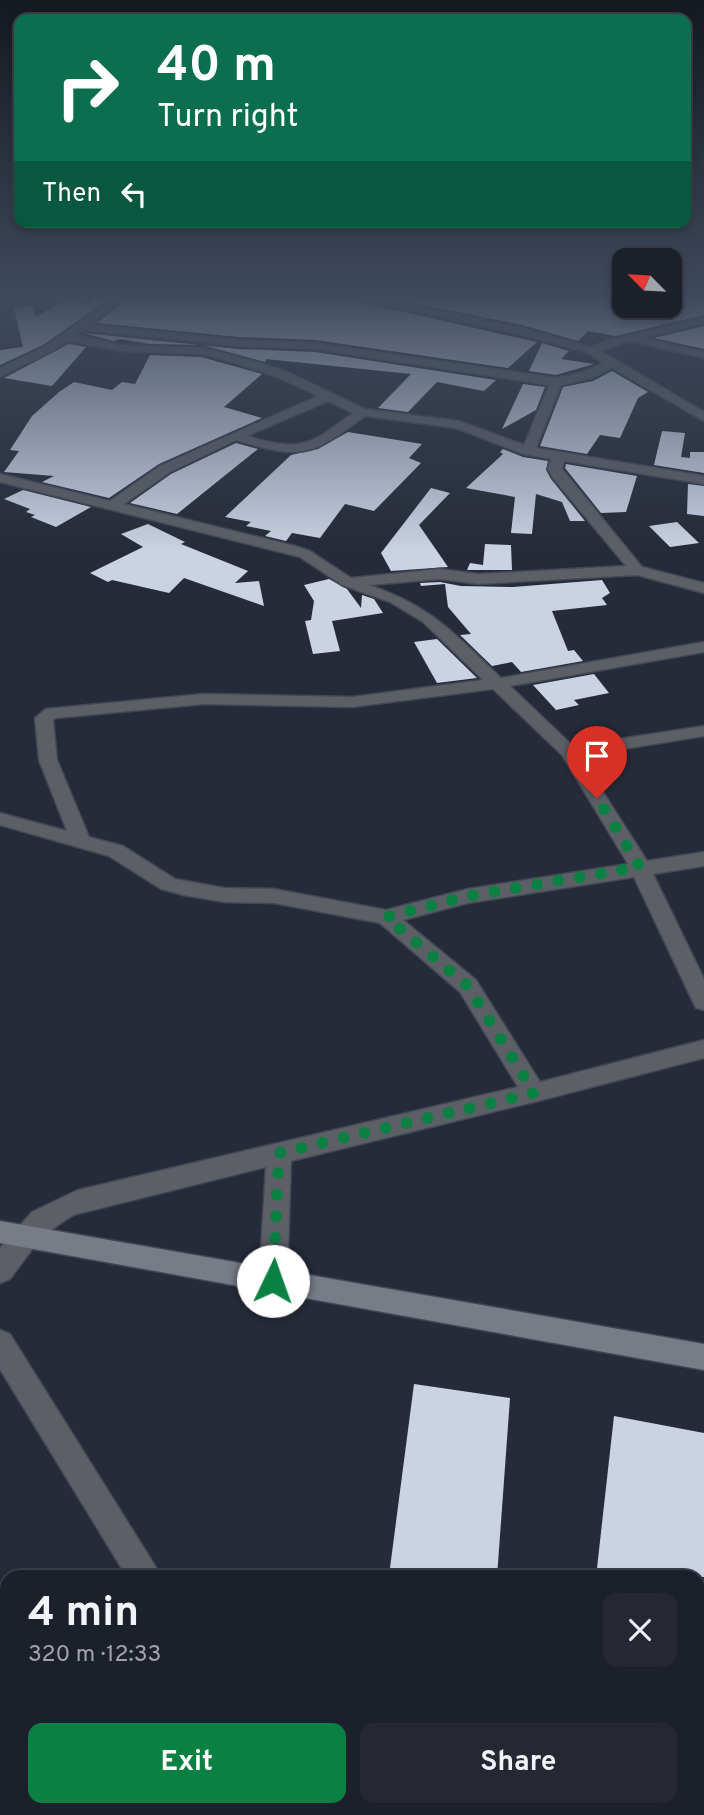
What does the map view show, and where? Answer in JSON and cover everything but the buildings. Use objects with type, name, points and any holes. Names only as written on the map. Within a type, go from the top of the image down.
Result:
[{"type":"street","points":[[298,383],[362,412],[458,425],[528,451],[704,480]]},
{"type":"street","points":[[528,451],[556,383]]},
{"type":"street","points":[[646,383],[704,417]]},
{"type":"street","points":[[112,506],[165,469],[327,397]]},
{"type":"street","points":[[235,436],[297,452],[314,447],[362,412]]},
{"type":"street","points":[[559,456],[555,469],[558,475],[637,570]]},
{"type":"street","points":[[0,478],[290,548],[305,554],[347,582],[396,599],[429,619],[569,752],[640,867],[704,1002]]},
{"type":"street","points":[[347,582],[440,574],[478,579],[637,570],[704,587]]},
{"type":"street","points":[[80,840],[48,760],[44,718],[52,713],[204,699],[352,702],[499,683],[704,647]]},
{"type":"street","points":[[569,752],[704,731]]},
{"type":"street","points":[[0,819],[116,851],[168,884],[183,888],[224,895],[274,896],[386,917],[468,896],[704,859]]},
{"type":"street","points":[[386,917],[468,986],[534,1093]]},
{"type":"street","points":[[0,1271],[11,1234],[50,1211],[78,1200],[534,1093],[704,1049]]},
{"type":"street","points":[[273,1281],[279,1153]]},
{"type":"street","points":[[11,1234],[704,1357]]},
{"type":"street","points":[[0,1343],[142,1570]]},
{"type":"route","points":[[273,1281],[279,1153],[534,1093],[468,986],[386,917],[468,896],[640,867],[597,798]]}]
